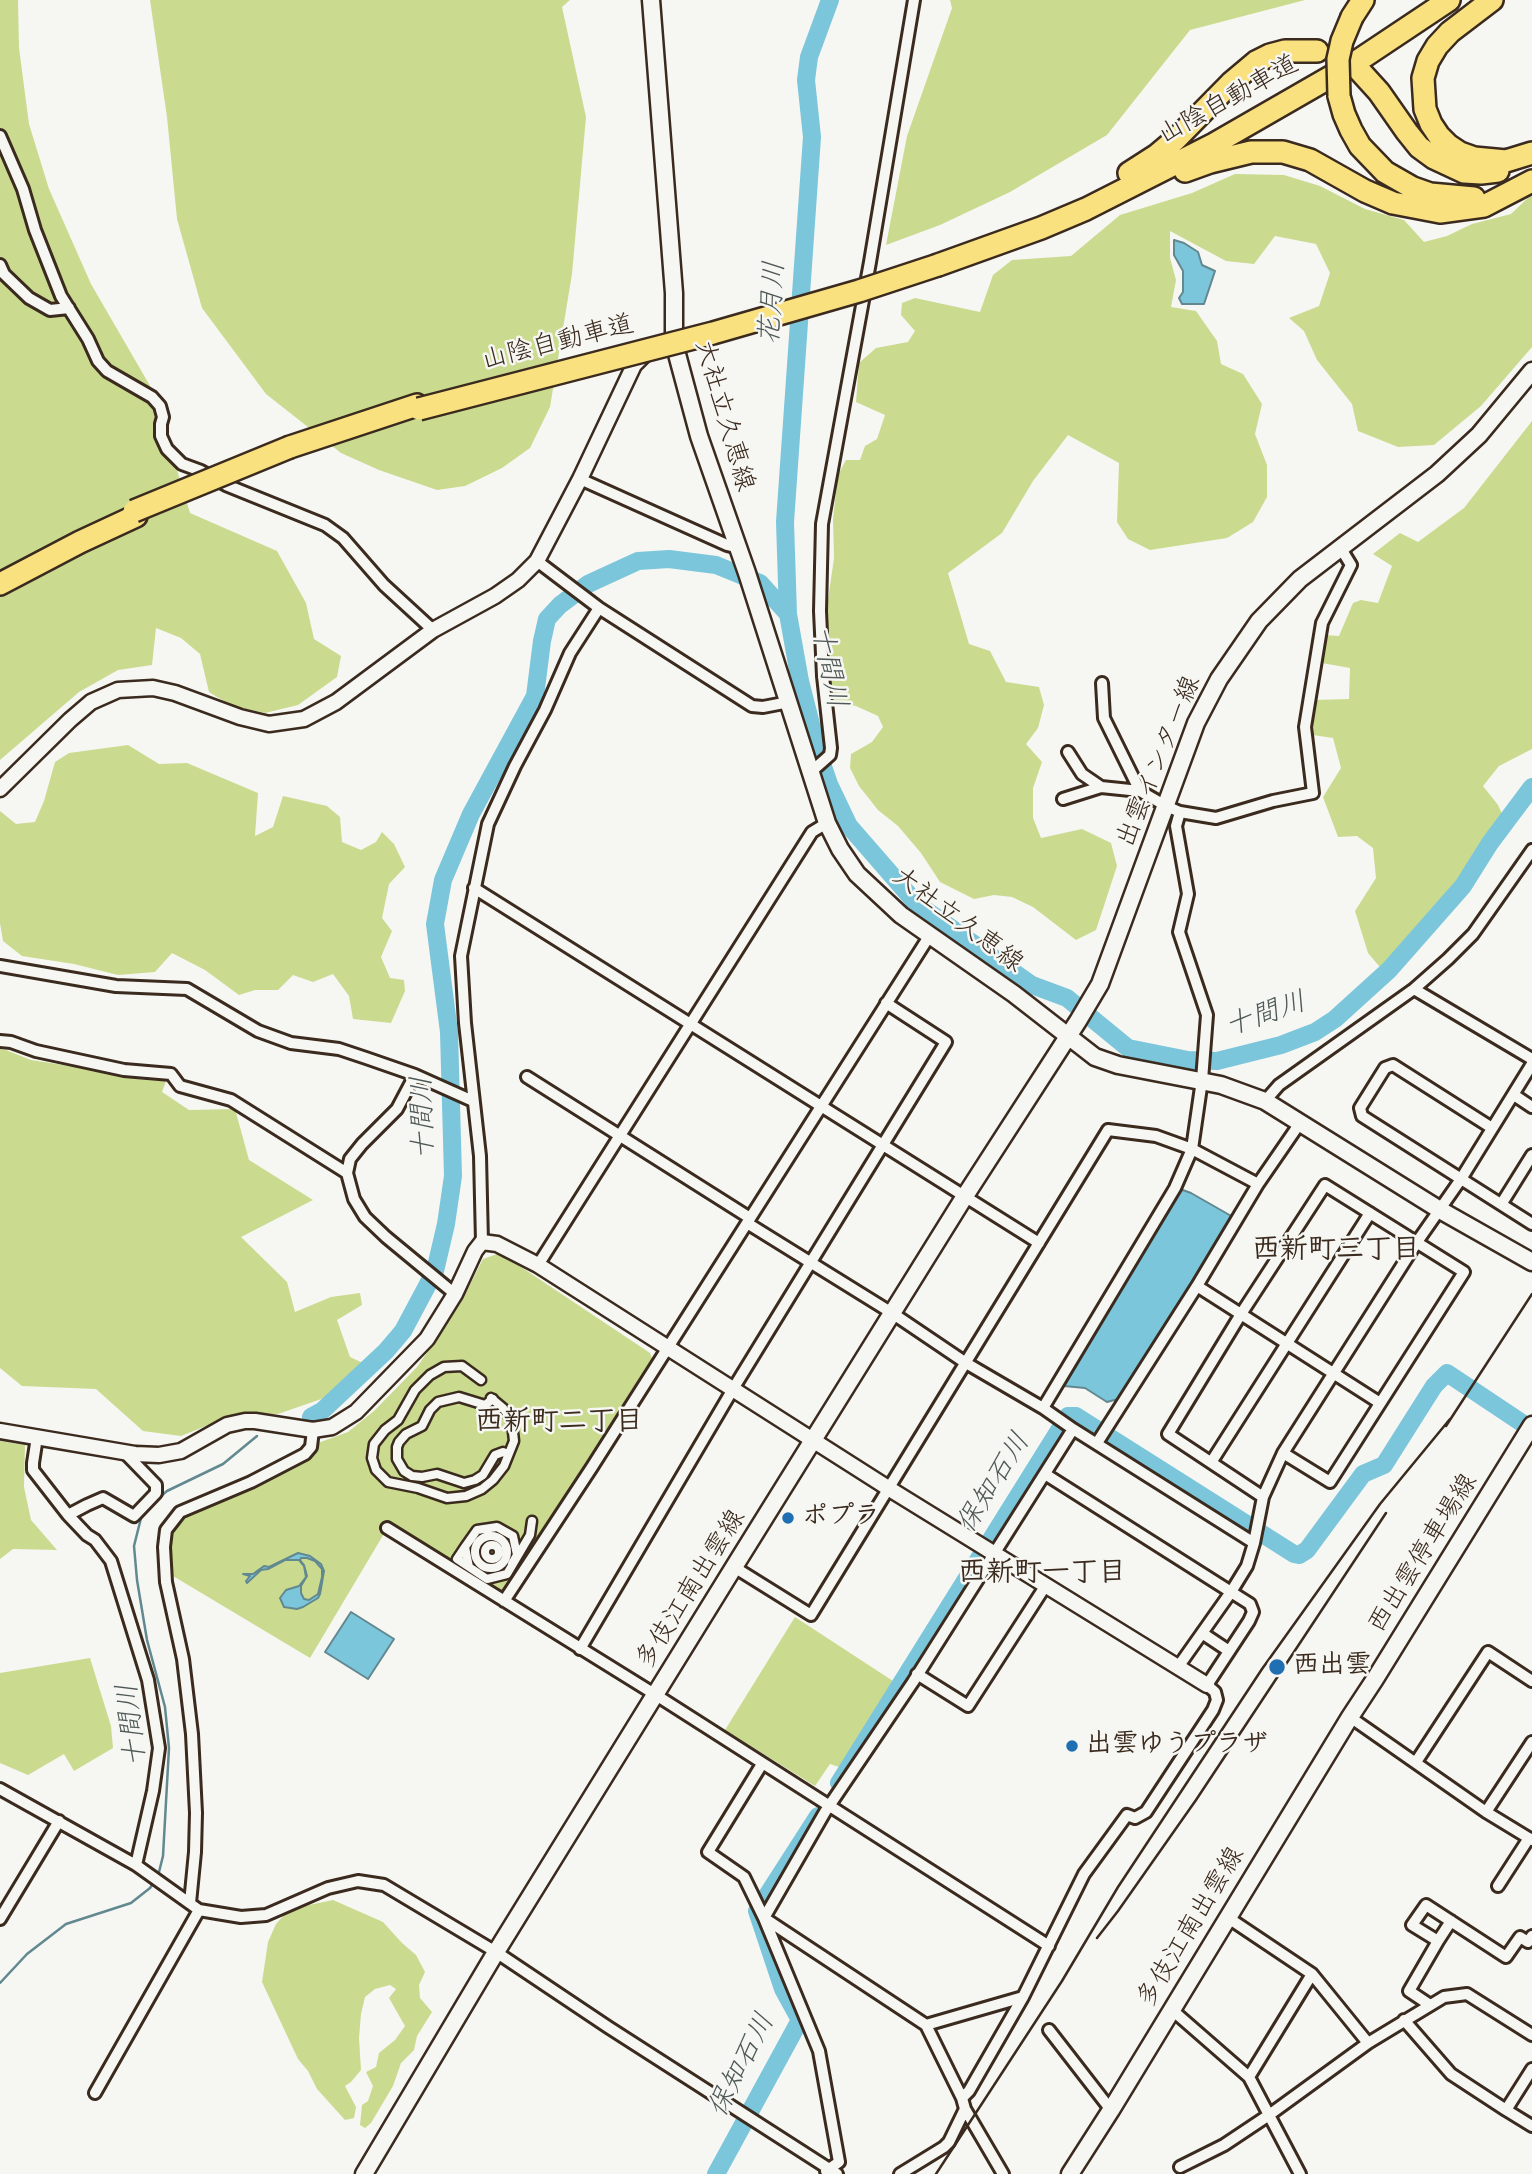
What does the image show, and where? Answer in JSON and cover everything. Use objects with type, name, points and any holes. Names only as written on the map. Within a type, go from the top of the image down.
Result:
[{"type":"highway","name":"山陰自動車道","points":[[0,577],[135,513],[291,449],[418,407],[712,333],[835,298],[1041,228],[1214,144],[1352,70],[1450,0]]},
{"type":"highway","points":[[1492,0],[1450,32],[1433,54],[1423,78],[1425,109],[1439,136],[1460,153],[1497,161],[1532,154]]},
{"type":"highway","points":[[1357,9],[1342,41],[1338,59],[1339,96],[1343,114],[1360,146],[1384,172],[1413,188],[1447,197],[1488,198],[1511,193]]},
{"type":"highway","points":[[1085,206],[1157,155],[1256,62],[1284,51],[1317,51]]},
{"type":"highway","points":[[1352,70],[1379,92],[1419,147],[1448,166],[1464,172],[1496,172],[1532,154]]},
{"type":"highway","points":[[1085,206],[1210,162],[1251,152],[1283,152],[1310,160],[1393,203],[1440,212],[1484,206],[1532,181]]},
{"type":"highway","name":"山陰自動車道","points":[[0,584],[135,513]]},
{"type":"main road","name":"大社立久恵線","points":[[651,0],[674,293],[674,342],[699,436],[739,548],[827,822],[840,849],[857,874],[901,915],[1095,1056],[1118,1065],[1202,1080],[1242,1091],[1265,1101],[1440,1210],[1532,1262]]},
{"type":"main road","name":"出雲インター線","points":[[1068,1037],[1100,984],[1173,809],[1196,723],[1219,678],[1259,621],[1300,579],[1446,466],[1479,435],[1532,371]]},
{"type":"main road","name":"多伎江南出雲線","points":[[365,2174],[496,1952],[734,1567],[965,1196],[1068,1037]]},
{"type":"main road","name":"西出雲停車場線","points":[[1353,1712],[1532,1426]]},
{"type":"main road","name":"多伎江南出雲線","points":[[1070,2174],[1353,1712]]},
{"type":"street","points":[[812,771],[830,755],[831,748],[823,676],[820,611],[822,524],[914,0]]},
{"type":"street","points":[[0,135],[23,189],[35,230],[61,296],[88,339],[98,361],[107,371],[152,397],[160,405],[163,417],[160,424],[161,436],[167,449],[182,464],[325,526],[343,538],[384,585],[433,630]]},
{"type":"street","points":[[0,265],[4,274],[29,298],[50,310],[69,308]]},
{"type":"street","points":[[0,789],[69,720],[91,702],[118,690],[153,688],[175,692],[240,717],[269,724],[304,719],[336,702],[433,630],[495,596],[518,580],[537,561],[580,479],[634,365],[642,355],[653,348],[674,342]]},
{"type":"street","points":[[580,479],[726,545],[739,548]]},
{"type":"street","points":[[1063,799],[1101,787],[1140,791],[1173,809],[1216,818],[1273,801],[1313,793],[1305,727],[1322,623],[1351,565],[1340,547]]},
{"type":"street","points":[[537,561],[599,608],[752,706],[763,707],[789,702]]},
{"type":"street","points":[[0,1431],[148,1455],[171,1454],[190,1447],[227,1425],[245,1421],[255,1420],[313,1430],[332,1427],[373,1396],[427,1339],[455,1294],[482,1242],[480,1156],[464,1023],[461,956],[488,824],[545,710],[570,653],[599,608]]},
{"type":"street","points":[[1102,683],[1104,718],[1140,791]]},
{"type":"street","points":[[1068,752],[1082,774],[1101,787]]},
{"type":"street","points":[[1043,1408],[1175,1188],[1192,1149],[1202,1080],[1207,1015],[1179,932],[1188,894],[1173,809]]},
{"type":"street","points":[[537,1265],[812,832],[827,822]]},
{"type":"street","points":[[1265,1101],[1279,1085],[1414,989],[1448,960],[1472,934],[1532,850]]},
{"type":"street","points":[[474,888],[1039,1243]]},
{"type":"street","points":[[504,1601],[930,935]]},
{"type":"street","points":[[0,966],[116,986],[187,989],[258,1031],[291,1043],[339,1049],[415,1075],[474,1101]]},
{"type":"street","points":[[1414,989],[1532,1059]]},
{"type":"street","points":[[580,1649],[733,1389],[946,1042],[886,1003]]},
{"type":"street","points":[[0,1041],[124,1070],[172,1074],[180,1086],[231,1100],[347,1173]]},
{"type":"street","points":[[1178,1667],[1247,1566],[1263,1497],[1283,1453],[1417,1242],[1461,1179],[1532,1064]]},
{"type":"street","points":[[1492,1128],[1393,1065],[1385,1068],[1360,1108],[1362,1116],[1532,1224]]},
{"type":"street","points":[[415,1075],[397,1109],[350,1159],[347,1173],[354,1199],[365,1217],[455,1294]]},
{"type":"street","points":[[527,1077],[620,1135],[810,1263],[892,1313],[966,1363],[1043,1408],[1254,1543]]},
{"type":"street","points":[[1514,1095],[1532,1107]]},
{"type":"street","points":[[1097,1443],[1258,1184],[1300,1123]]},
{"type":"street","points":[[734,1567],[811,1615],[1108,1130],[1156,1136],[1192,1149],[1258,1184]]},
{"type":"street","points":[[1502,1203],[1532,1155]]},
{"type":"street","points":[[1263,1497],[1168,1434],[1241,1314],[1325,1185],[1464,1272],[1330,1482],[1283,1453]]},
{"type":"street","points":[[1212,1461],[1370,1213]]},
{"type":"street","points":[[482,1242],[497,1244],[537,1265],[888,1488],[1207,1685],[1214,1692],[1217,1700],[1213,1710],[1146,1812],[1135,1818],[1127,1815],[1084,1874],[1023,1997],[969,2091],[954,2134],[944,2147],[900,2174]]},
{"type":"street","points":[[1197,1286],[1380,1403]]},
{"type":"street","points":[[481,1380],[462,1366],[444,1367],[430,1376],[415,1390],[398,1420],[374,1444],[372,1458],[376,1470],[388,1482],[447,1498],[466,1496],[482,1489],[493,1480],[505,1465],[514,1441],[512,1423],[503,1408],[492,1398],[485,1405],[459,1397],[438,1402],[430,1410],[422,1426],[399,1442],[397,1459],[404,1472],[422,1477],[437,1474],[464,1483],[483,1475],[495,1455],[503,1452],[509,1454]]},
{"type":"street","points":[[764,1918],[829,1807],[1073,1429]]},
{"type":"street","points":[[95,2094],[195,1906],[192,1734],[183,1658],[166,1582],[166,1530],[180,1512],[251,1482],[305,1454],[310,1447],[313,1430]]},
{"type":"street","points":[[37,1437],[33,1470],[68,1515],[95,1540],[111,1561],[148,1680],[159,1748],[136,1865]]},
{"type":"street","points":[[68,1515],[103,1498],[134,1516],[156,1493],[156,1485],[124,1452]]},
{"type":"street","points":[[1045,1474],[1250,1604],[1253,1612],[1250,1621],[1207,1685]]},
{"type":"street","points":[[485,1520],[491,1550],[507,1574],[517,1555],[491,1550],[466,1552],[457,1559],[469,1567],[491,1550],[513,1536],[525,1545]]},
{"type":"street","points":[[512,1564],[532,1531],[532,1521]]},
{"type":"street","points":[[491,1550],[509,1522]]},
{"type":"street","points":[[387,1528],[656,1695],[1049,1946]]},
{"type":"street","points":[[466,1552],[491,1550],[512,1564]]},
{"type":"street","points":[[917,1674],[968,1706],[1046,1585]]},
{"type":"street","points":[[1202,1633],[1229,1651]]},
{"type":"street","points":[[1416,1762],[1488,1652],[1532,1681]]},
{"type":"street","points":[[1353,1712],[1416,1762],[1486,1812],[1530,1839],[1498,1886]]},
{"type":"street","points":[[1486,1812],[1532,1742]]},
{"type":"street","points":[[0,1789],[136,1865],[195,1906],[242,1917],[266,1915],[328,1888],[358,1881],[384,1885],[496,1952],[830,2172],[839,2162],[819,2051],[764,1918],[744,1877],[708,1852],[762,1765]]},
{"type":"street","points":[[0,1919],[59,1821]]},
{"type":"street","points":[[1438,1941],[1412,1925],[1426,1905],[1506,1957],[1520,1937],[1528,1942],[1532,1936]]},
{"type":"street","points":[[1227,1917],[1312,1974],[1368,2043]]},
{"type":"street","points":[[764,1918],[926,2025],[964,2104],[1003,2174]]},
{"type":"street","points":[[1430,2005],[1409,1990],[1451,1922]]},
{"type":"street","points":[[1249,2077],[1312,1974]]},
{"type":"street","points":[[1180,2167],[1224,2145],[1368,2043],[1444,1997],[1467,1994],[1532,2035]]},
{"type":"street","points":[[926,2025],[1023,1997]]},
{"type":"street","points":[[1171,2009],[1249,2077],[1300,2174]]},
{"type":"street","points":[[1404,2020],[1451,2074],[1532,2126]]},
{"type":"street","points":[[1049,2030],[1111,2109]]},
{"type":"street","points":[[1506,2110],[1532,2069]]},
{"type":"green space","points":[[0,0],[18,0],[19,48],[29,124],[49,189],[91,284],[153,391],[190,513],[277,551],[306,603],[314,639],[341,656],[337,677],[298,705],[265,713],[233,706],[209,692],[200,654],[181,638],[156,628],[152,665],[118,670],[79,692],[0,760]]},
{"type":"green space","points":[[150,0],[570,0],[562,7],[586,117],[572,274],[550,407],[530,448],[502,468],[465,486],[437,490],[379,470],[341,453],[266,394],[202,308],[177,219],[167,117]]},
{"type":"green space","points":[[950,0],[1305,0],[1190,30],[1107,135],[1010,192],[940,225],[886,245],[907,136],[952,8]]},
{"type":"green space","points":[[1235,174],[1284,175],[1320,186],[1365,209],[1404,220],[1424,242],[1447,236],[1472,224],[1511,214],[1532,194],[1532,347],[1481,406],[1434,445],[1398,447],[1358,431],[1352,404],[1317,360],[1304,331],[1289,318],[1319,306],[1330,273],[1316,244],[1275,236],[1254,264],[1226,261],[1170,231],[1170,258],[1176,280],[1171,307],[1196,311],[1217,341],[1221,364],[1243,374],[1262,404],[1255,434],[1267,465],[1267,497],[1253,522],[1227,538],[1150,550],[1128,539],[1117,522],[1119,463],[1068,435],[1033,481],[1002,533],[948,573],[969,644],[990,651],[1006,682],[1039,687],[1044,705],[1038,728],[1026,744],[1042,762],[1033,788],[1033,818],[1041,838],[1082,829],[1111,843],[1117,866],[1096,930],[1076,940],[1033,907],[1012,897],[994,895],[974,899],[940,882],[921,853],[898,826],[878,810],[859,786],[850,768],[851,754],[872,742],[883,727],[878,716],[856,706],[835,702],[831,685],[826,614],[834,558],[833,519],[838,475],[846,460],[860,460],[865,446],[877,439],[885,415],[856,402],[859,363],[876,348],[908,342],[915,331],[901,315],[902,303],[915,298],[980,312],[993,275],[1012,260],[1071,256],[1120,215],[1192,193]]},
{"type":"green space","points":[[1532,421],[1532,749],[1499,766],[1483,786],[1498,805],[1509,829],[1465,894],[1398,968],[1379,966],[1368,953],[1355,911],[1376,878],[1373,848],[1357,836],[1338,837],[1323,797],[1341,768],[1333,738],[1313,735],[1314,700],[1349,699],[1350,668],[1322,663],[1324,635],[1339,636],[1353,603],[1361,600],[1378,603],[1392,566],[1373,554],[1400,533],[1418,542],[1464,508]]},
{"type":"green space","points":[[128,745],[159,764],[187,763],[258,793],[255,836],[273,827],[283,796],[327,806],[340,817],[342,842],[361,850],[376,842],[382,832],[394,844],[405,867],[389,884],[382,918],[392,931],[381,957],[390,978],[404,980],[405,991],[391,1023],[353,1019],[349,996],[333,974],[313,982],[293,975],[278,990],[255,990],[239,995],[205,970],[172,953],[155,972],[118,975],[74,964],[22,956],[3,941],[0,923],[0,811],[16,824],[35,822],[55,762],[69,753]]},
{"type":"green space","points":[[0,1049],[31,1060],[166,1081],[162,1092],[189,1110],[235,1109],[249,1160],[313,1200],[241,1237],[287,1282],[295,1312],[331,1297],[360,1293],[362,1305],[337,1320],[350,1357],[365,1364],[333,1395],[278,1414],[228,1417],[181,1436],[143,1431],[96,1389],[22,1386],[0,1368]]},
{"type":"green space","points":[[500,1253],[650,1353],[652,1358],[503,1592],[499,1593],[395,1526],[385,1532],[310,1658],[168,1573],[167,1542],[171,1528],[178,1520],[311,1454],[318,1443],[348,1432],[374,1411],[417,1367],[461,1302],[483,1259]]},
{"type":"green space","points":[[0,1441],[25,1445],[24,1487],[31,1520],[57,1550],[13,1549],[0,1559]]},
{"type":"green space","points":[[795,1617],[893,1681],[839,1767],[830,1764],[815,1786],[725,1730]]},
{"type":"green space","points":[[90,1658],[111,1726],[113,1748],[74,1771],[64,1754],[28,1775],[0,1763],[0,1673]]},
{"type":"green space","points":[[333,1900],[383,1922],[416,1955],[425,1972],[419,1985],[420,1998],[432,2012],[417,2036],[414,2050],[401,2063],[393,2086],[371,2123],[365,2128],[360,2125],[362,2105],[368,2101],[373,2086],[366,2072],[376,2067],[379,2053],[395,2040],[405,2026],[389,1998],[396,1989],[390,1985],[375,1989],[365,1997],[359,2038],[361,2070],[345,2086],[356,2107],[354,2118],[345,2120],[317,2089],[298,2059],[262,1982],[268,1942],[276,1924],[286,1913]]},
{"type":"water","points":[[1174,240],[1198,252],[1202,265],[1215,271],[1204,304],[1182,304],[1179,298],[1183,292],[1183,271],[1174,255]]},
{"type":"water","points":[[1180,1189],[1233,1217],[1118,1399],[1107,1402],[1085,1388],[1064,1386]]},
{"type":"water","points":[[298,1553],[310,1556],[321,1564],[324,1571],[318,1598],[297,1609],[284,1607],[280,1598],[286,1590],[299,1586],[306,1577],[304,1566],[299,1560],[285,1560],[268,1569],[261,1570],[247,1583],[250,1576],[243,1574],[253,1574],[264,1566],[269,1567]],"holes":[[[307,1558],[315,1561],[322,1569],[318,1594],[309,1600],[304,1599],[301,1593],[301,1586],[307,1576],[300,1560]]]},
{"type":"water","points":[[351,1612],[394,1639],[368,1679],[325,1652]]},
{"type":"waterway","name":"十間川","points":[[830,0],[809,57],[806,80],[812,137],[785,522],[788,614],[800,681],[829,784],[849,826],[916,903],[1032,985],[1067,998],[1128,1048],[1188,1060],[1217,1061],[1281,1045],[1315,1032],[1335,1019],[1389,970],[1463,886],[1490,843],[1532,787]]},
{"type":"waterway","name":"十間川","points":[[311,1417],[322,1411],[386,1351],[403,1331],[435,1271],[453,1176],[449,1032],[435,924],[443,880],[471,814],[535,696],[547,619],[560,605],[588,584],[638,561],[669,559],[716,565],[760,583],[788,614]]},
{"type":"waterway","name":"保知石川","points":[[839,1783],[1068,1416],[1076,1416],[1299,1555],[1307,1550],[1363,1474],[1384,1465],[1434,1386],[1447,1373],[1525,1425]]},
{"type":"waterway","name":"十間川","points":[[154,1502],[167,1491],[223,1464],[257,1436]]},
{"type":"waterway","name":"十間川","points":[[142,1514],[134,1546],[137,1580],[147,1640],[165,1707],[169,1748],[163,1856],[158,1876]]},
{"type":"waterway","name":"保知石川","points":[[716,2174],[800,2020],[783,1989],[757,1911],[818,1816]]},
{"type":"waterway","name":"十間川","points":[[0,1983],[27,1954],[66,1924],[131,1903],[154,1882]]},
{"type":"railway","points":[[1446,1426],[1532,1294]]},
{"type":"railway","points":[[936,2174],[1062,1981],[1118,1887],[1262,1669],[1380,1504],[1450,1419]]},
{"type":"railway","points":[[1097,1938],[1196,1800],[1386,1513]]},
{"type":"place","name":"ポプラ","points":[[788,1518]]},
{"type":"place","name":"西出雲","points":[[1277,1667]]},
{"type":"place","name":"出雲ゆうプラザ","points":[[1072,1746]]},
{"type":"district","name":"西新町三丁目","points":[[1336,1251]]},
{"type":"district","name":"西新町二丁目","points":[[559,1423]]},
{"type":"district","name":"西新町一丁目","points":[[1042,1574]]},
{"type":"water label","name":"花月川","points":[[774,303]]}]
